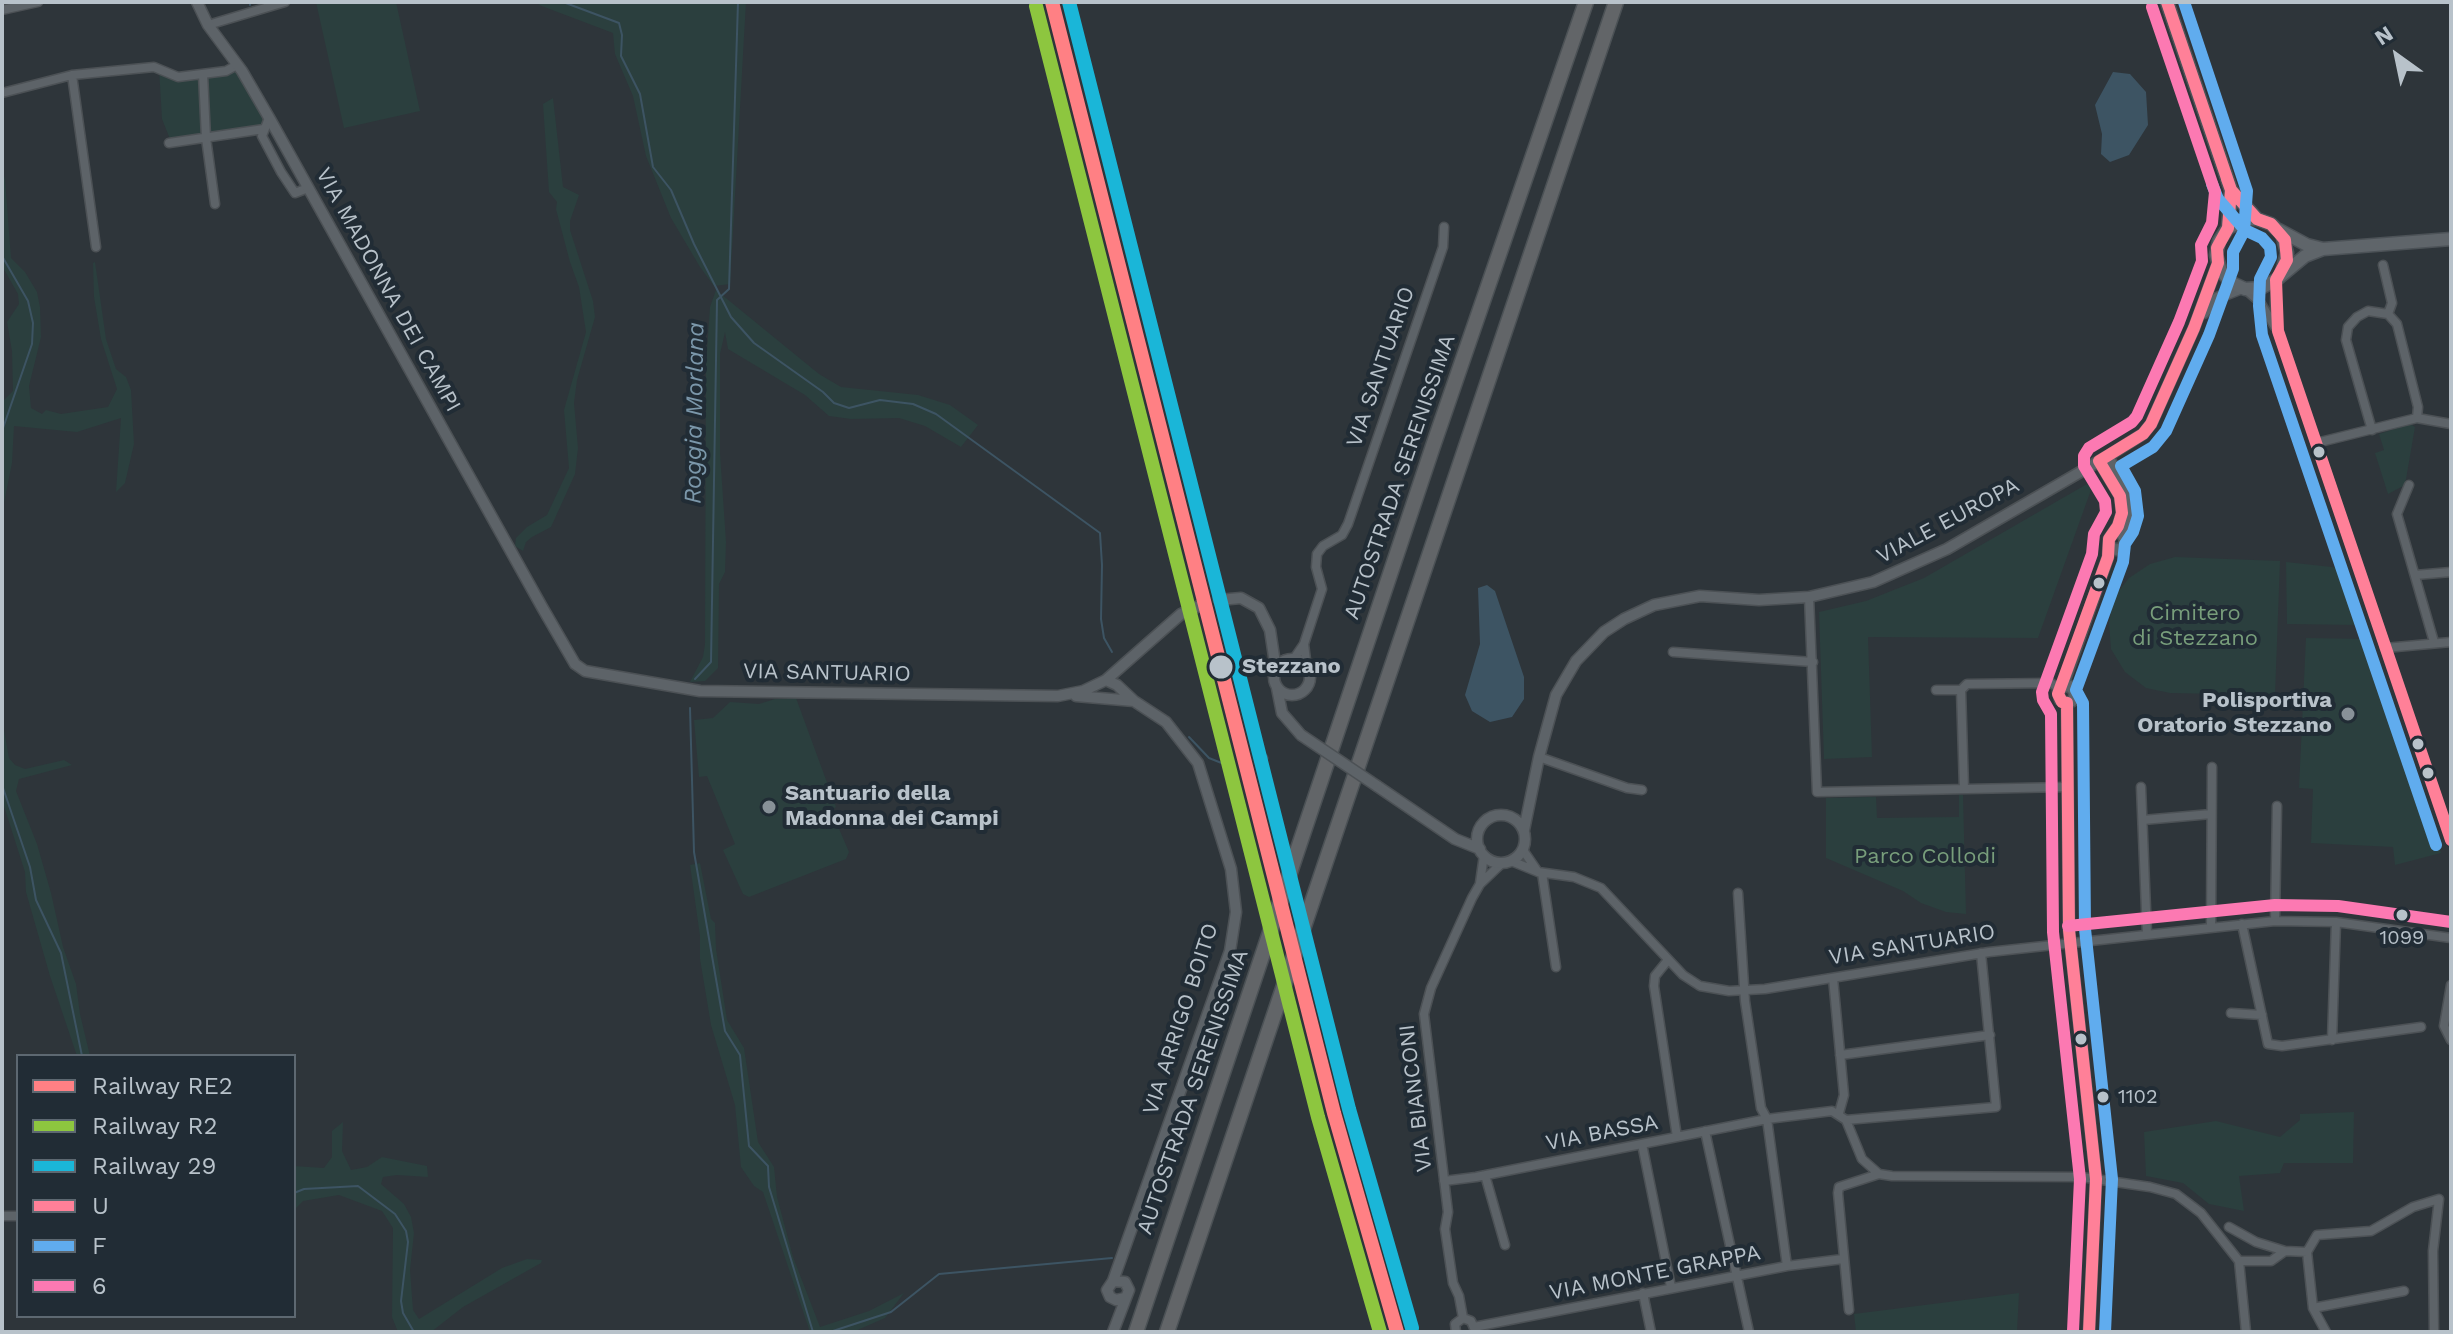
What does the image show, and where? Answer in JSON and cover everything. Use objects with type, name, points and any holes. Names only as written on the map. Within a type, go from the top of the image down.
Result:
[{"type":"highway","name":"AUTOSTRADA SERENISSIMA","points":[[1136,1332],[1433,446],[1586,2]]},
{"type":"highway","points":[[1167,1332],[1616,2]]},
{"type":"main road","points":[[2167,2],[2231,190],[2257,219],[2307,245],[2323,249]]},
{"type":"main road","points":[[2231,190],[2228,228],[2217,248],[2218,263],[2226,278],[2244,288],[2261,288],[2305,256],[2323,249],[2451,239]]},
{"type":"main road","points":[[2228,228],[2247,219],[2257,219]]},
{"type":"main road","points":[[2277,229],[2285,240],[2287,253],[2279,276]]},
{"type":"street","points":[[2,10],[38,2]]},
{"type":"street","name":"VIA MADONNA DEI CAMPI","points":[[197,2],[208,25],[269,118],[503,536]]},
{"type":"street","points":[[208,25],[285,2]]},
{"type":"street","points":[[2,93],[72,75],[150,66],[174,76],[226,71],[237,65]]},
{"type":"street","points":[[203,74],[206,138],[215,204]]},
{"type":"street","points":[[72,75],[96,247]]},
{"type":"street","points":[[269,118],[262,136],[292,191],[299,193],[308,188]]},
{"type":"street","points":[[169,143],[264,129]]},
{"type":"street","name":"VIA SANTUARIO","points":[[1276,670],[1304,644],[1322,589],[1316,567],[1317,554],[1323,546],[1342,535],[1348,524],[1443,247],[1444,227]]},
{"type":"street","points":[[2196,324],[2218,263]]},
{"type":"street","points":[[2383,265],[2392,303],[2388,314]]},
{"type":"street","points":[[2279,276],[2275,305],[2278,331],[2451,840]]},
{"type":"street","points":[[2196,324],[2217,298],[2244,288],[2260,302],[2278,331]]},
{"type":"street","points":[[2372,430],[2346,340],[2348,327],[2368,311],[2388,314],[2397,324],[2418,407],[2417,418]]},
{"type":"street","name":"VIALE EUROPA","points":[[1524,830],[1556,695],[1576,661],[1604,632],[1654,605],[1700,596],[1759,600],[1809,597],[1873,582],[1947,549],[2143,434],[2151,424],[2196,324]]},
{"type":"street","points":[[2316,443],[2417,418],[2451,424]]},
{"type":"street","points":[[2104,459],[2131,502],[2124,537],[2121,533],[2114,543]]},
{"type":"street","points":[[2062,687],[2114,543],[2123,506],[2104,459]]},
{"type":"street","points":[[2409,485],[2397,514],[2434,642]]},
{"type":"street","name":"VIA SANTUARIO","points":[[503,536],[575,664],[596,675],[690,690],[1058,696],[1083,691],[1106,680],[1181,614],[1199,606]]},
{"type":"street","points":[[2415,575],[2451,572]]},
{"type":"street","points":[[1809,597],[1817,792],[2067,787]]},
{"type":"street","name":"VIA SANTUARIO","points":[[1219,600],[1241,598],[1259,608],[1267,620],[1282,713],[1301,735],[1455,839],[1506,862],[1540,873],[1574,877],[1601,888],[1683,975],[1700,986],[1744,992],[1981,953],[2275,921],[2336,922],[2451,938]]},
{"type":"street","name":"VIA SANTUARIO","points":[[1272,642],[1290,660],[1307,668]]},
{"type":"street","points":[[2385,648],[2451,642]]},
{"type":"street","name":"VIA SANTUARIO","points":[[1286,718],[1293,700],[1309,683],[1304,644]]},
{"type":"street","points":[[1673,652],[1813,662]]},
{"type":"street","points":[[1058,696],[1126,697],[1122,683],[1124,665]]},
{"type":"street","name":"VIA ARRIGO BOITO","points":[[1106,680],[1126,697],[1166,722],[1198,763],[1231,869],[1236,912],[1230,951],[1128,1234],[1119,1281],[1107,1290],[1113,1299],[1112,1332]]},
{"type":"street","points":[[1936,690],[1961,690],[1967,684],[2007,683],[2062,687],[2075,696],[2067,703],[2070,942],[2096,1179],[2089,1332]]},
{"type":"street","points":[[1276,686],[1289,695],[1299,694]]},
{"type":"street","points":[[1961,690],[1964,789]]},
{"type":"street","points":[[1539,757],[1627,788],[1642,790]]},
{"type":"street","points":[[2211,928],[2212,767]]},
{"type":"street","points":[[2141,787],[2147,934]]},
{"type":"street","points":[[1509,816],[1530,795]]},
{"type":"street","points":[[2275,921],[2277,806]]},
{"type":"street","points":[[2143,820],[2211,814]]},
{"type":"street","points":[[1482,852],[1479,832],[1491,817],[1509,816],[1524,830],[1523,850],[1540,873],[1556,967]]},
{"type":"street","name":"VIA SANTUARIO","points":[[1441,827],[1459,834],[1479,832]]},
{"type":"street","points":[[1506,862],[1523,850]]},
{"type":"street","name":"VIA BIANCONI","points":[[1463,1318],[1453,1283],[1445,1229],[1448,1212],[1424,1014],[1431,988],[1480,884],[1482,852]]},
{"type":"street","name":"VIA BIANCONI","points":[[1480,884],[1506,862]]},
{"type":"street","points":[[1738,893],[1744,992],[1761,1108],[1767,1119],[1787,1266]]},
{"type":"street","points":[[2332,1040],[2336,922]]},
{"type":"street","points":[[2242,924],[2268,1044],[2282,1046],[2421,1027]]},
{"type":"street","points":[[1840,1055],[1990,1035],[1981,953]]},
{"type":"street","points":[[1668,960],[1655,976],[1654,986],[1677,1137]]},
{"type":"street","points":[[1833,978],[1844,1095],[1842,1117],[1862,1159],[1879,1174]]},
{"type":"street","points":[[2451,985],[2444,1026],[2451,1040]]},
{"type":"street","points":[[2231,1013],[2262,1015]]},
{"type":"street","name":"VIA BASSA","points":[[1444,1181],[1767,1119],[1826,1111],[1842,1117],[1996,1107],[1990,1035]]},
{"type":"street","points":[[1705,1131],[1749,1332]]},
{"type":"street","points":[[1638,1145],[1671,1287]]},
{"type":"street","points":[[1849,1310],[1839,1187],[1879,1174],[2096,1179],[2176,1194],[2201,1213],[2239,1261],[2246,1332]]},
{"type":"street","points":[[1485,1175],[1505,1245]]},
{"type":"street","points":[[2326,1332],[2313,1308],[2307,1252],[2317,1235],[2371,1231],[2413,1207],[2439,1199],[2433,1251],[2434,1332]]},
{"type":"street","points":[[2229,1227],[2256,1242],[2285,1251],[2307,1252]]},
{"type":"street","points":[[2239,1261],[2271,1261],[2285,1251]]},
{"type":"street","name":"VIA MONTE GRAPPA","points":[[1473,1329],[1671,1287],[1843,1259]]},
{"type":"street","name":"VIA ARRIGO BOITO","points":[[1112,1332],[1129,1290],[1119,1281]]},
{"type":"street","points":[[2313,1308],[2404,1291]]},
{"type":"street","points":[[1643,1293],[1651,1332]]},
{"type":"street","points":[[1113,1299],[1125,1298]]},
{"type":"street","points":[[1456,1332],[1455,1324],[1463,1318],[1471,1321],[1473,1329]]},
{"type":"green space","points":[[316,2],[396,2],[420,111],[344,128]]},
{"type":"green space","points":[[540,2],[746,2],[730,284],[714,286],[671,218],[646,156],[633,96],[615,54],[613,33],[539,5]]},
{"type":"green space","points":[[237,65],[269,118],[267,127],[172,144],[162,119],[159,68],[174,76],[226,71]]},
{"type":"green space","points":[[553,98],[563,187],[579,195],[570,230],[593,301],[595,317],[577,380],[574,403],[578,448],[575,474],[551,527],[526,542],[523,551],[515,546],[516,538],[547,515],[569,468],[564,410],[586,332],[579,287],[556,209],[557,202],[549,192],[543,104]]},
{"type":"green space","points":[[2,170],[11,258],[25,272],[37,292],[40,307],[41,337],[29,386],[31,408],[42,414],[46,410],[61,414],[108,407],[117,389],[101,339],[94,297],[95,262],[106,339],[116,369],[126,377],[131,390],[134,444],[125,483],[116,492],[121,418],[77,432],[14,426],[12,463],[2,513],[2,402],[13,391],[12,351],[7,322],[19,304],[18,294],[2,266]]},
{"type":"green space","points":[[716,290],[819,374],[841,387],[918,395],[950,405],[978,425],[961,447],[925,426],[899,418],[829,416],[805,395],[728,349],[725,332],[720,354],[720,453],[726,542],[725,572],[719,584],[718,668],[705,681],[690,682],[703,657],[705,644],[706,364],[710,307]]},
{"type":"green space","points":[[2410,424],[2415,427],[2405,485],[2388,494],[2375,453],[2384,450],[2379,434]]},
{"type":"green space","points":[[2087,484],[2092,487],[2038,638],[1868,637],[1872,757],[1824,759],[1819,612],[1866,601],[1924,578]]},
{"type":"green space","name":"Cimitero di Stezzano","points":[[2175,557],[2280,561],[2275,695],[2170,693],[2146,688],[2125,672],[2111,649],[2109,623],[2114,597],[2129,578],[2150,564]]},
{"type":"green space","points":[[2286,562],[2341,568],[2359,625],[2287,624]]},
{"type":"green space","name":"Polisportiva Oratorio Stezzano","points":[[2306,638],[2369,639],[2441,853],[2395,865],[2393,847],[2311,843],[2313,789],[2299,788]]},
{"type":"green space","points":[[796,698],[836,807],[831,810],[849,852],[846,859],[749,897],[743,894],[723,850],[735,844],[707,776],[699,777],[694,720],[713,718],[730,702],[759,704]]},
{"type":"green space","points":[[2,719],[9,758],[15,765],[25,769],[64,760],[72,765],[19,779],[16,791],[37,844],[51,893],[63,947],[76,984],[90,1054],[76,1054],[50,976],[26,892],[25,872],[2,800]]},
{"type":"green space","name":"Parco Collodi","points":[[1959,795],[1963,795],[1966,914],[1946,912],[1921,903],[1903,891],[1826,858],[1826,798],[1876,797],[1877,818],[1959,817]]},
{"type":"green space","points":[[700,863],[711,919],[715,923],[727,1020],[744,1048],[758,1142],[774,1167],[777,1197],[793,1257],[820,1327],[869,1311],[904,1293],[885,1318],[853,1332],[810,1332],[763,1192],[754,1186],[741,1167],[735,1105],[711,1025],[700,959],[700,936],[690,865]]},
{"type":"green space","points":[[2354,1112],[2353,1163],[2284,1163],[2280,1173],[2239,1176],[2244,1211],[2209,1204],[2183,1183],[2146,1176],[2144,1132],[2216,1121],[2280,1137],[2300,1120],[2300,1114]]},
{"type":"green space","points":[[343,1122],[342,1151],[351,1170],[367,1167],[382,1157],[427,1166],[428,1177],[383,1177],[381,1184],[404,1204],[411,1217],[414,1233],[410,1270],[413,1310],[419,1319],[502,1268],[527,1259],[542,1260],[541,1263],[463,1307],[431,1332],[398,1332],[392,1317],[393,1228],[382,1211],[339,1195],[303,1201],[296,1208],[296,1166],[324,1168],[332,1157],[332,1131]]},
{"type":"green space","points":[[2019,1293],[2017,1332],[1856,1332],[1854,1314]]},
{"type":"water","points":[[2113,72],[2130,74],[2146,92],[2148,125],[2129,155],[2110,162],[2101,154],[2102,134],[2095,105]]},
{"type":"water","points":[[1487,585],[1495,591],[1524,677],[1524,699],[1512,717],[1490,722],[1472,711],[1465,695],[1480,644],[1478,588]]},
{"type":"waterway","points":[[563,2],[619,23],[621,56],[640,94],[653,167],[671,190],[731,317],[754,343],[834,403],[849,408],[880,400],[913,404],[936,414],[1100,533],[1101,619],[1104,638],[1112,652]]},
{"type":"waterway","name":"Roggia Morlana","points":[[695,679],[711,662],[717,300],[729,289],[738,2]]},
{"type":"waterway","points":[[2,256],[28,301],[33,323],[32,344],[2,431]]},
{"type":"waterway","name":"Roggia Morlana","points":[[690,708],[694,852],[725,1031],[740,1055],[749,1146],[768,1166],[769,1187],[813,1332]]},
{"type":"waterway","name":"Roggia Morlana","points":[[1189,737],[1209,758],[1229,766]]},
{"type":"waterway","points":[[2,750],[2,763]]},
{"type":"waterway","points":[[2,785],[30,867],[36,900],[61,953],[82,1054]]},
{"type":"waterway","points":[[296,1192],[358,1186],[395,1214],[406,1231],[408,1242],[401,1301],[403,1313],[414,1332]]},
{"type":"waterway","name":"Roggia Morlana","points":[[830,1332],[891,1312],[939,1274],[1112,1258]]},
{"type":"tunnel","points":[[1199,606],[1219,600]]},
{"type":"rail line","name":"RE2","points":[[1052,2],[1334,1113],[1397,1332]]},
{"type":"rail line","name":"29","points":[[1069,2],[1349,1109],[1412,1328]]},
{"type":"rail line","name":"R2","points":[[1036,6],[1318,1117],[1380,1332]]},
{"type":"transit line","name":"U","points":[[2089,1332],[2096,1179],[2069,930],[2067,703],[2062,702],[2058,694],[2108,557],[2109,539],[2122,513],[2120,496],[2099,461],[2143,434],[2151,424],[2194,328],[2218,263],[2217,248],[2228,228],[2231,190],[2167,2]]},
{"type":"transit line","name":"F","points":[[2105,1332],[2112,1179],[2085,929],[2083,703],[2076,690],[2123,562],[2125,544],[2138,516],[2135,491],[2121,466],[2153,447],[2166,431],[2209,335],[2233,269],[2233,252],[2244,231],[2247,191],[2184,2]]},
{"type":"transit line","name":"6","points":[[2073,1331],[2080,1179],[2053,932],[2051,714],[2042,692],[2092,554],[2094,534],[2106,512],[2105,501],[2084,466],[2084,456],[2089,448],[2137,416],[2202,261],[2201,245],[2212,223],[2215,192],[2152,7]]},
{"type":"transit line","name":"U","points":[[2227,179],[2231,190],[2257,219],[2271,224],[2285,240],[2287,260],[2276,280],[2278,331],[2451,840]]},
{"type":"transit line","name":"F","points":[[2212,184],[2218,199],[2245,230],[2262,238],[2270,247],[2271,257],[2260,279],[2262,335],[2436,845]]},
{"type":"transit line","name":"6","points":[[2068,926],[2275,905],[2338,906],[2451,922]]},
{"type":"place","name":"Stezzano","points":[[1221,667]]},
{"type":"place","name":"Polisportiva Oratorio Stezzano","points":[[2348,714]]},
{"type":"place","name":"Santuario della Madonna dei Campi","points":[[769,807]]},
{"type":"place","name":"1099","points":[[2402,915]]},
{"type":"place","name":"1102","points":[[2103,1097]]}]
